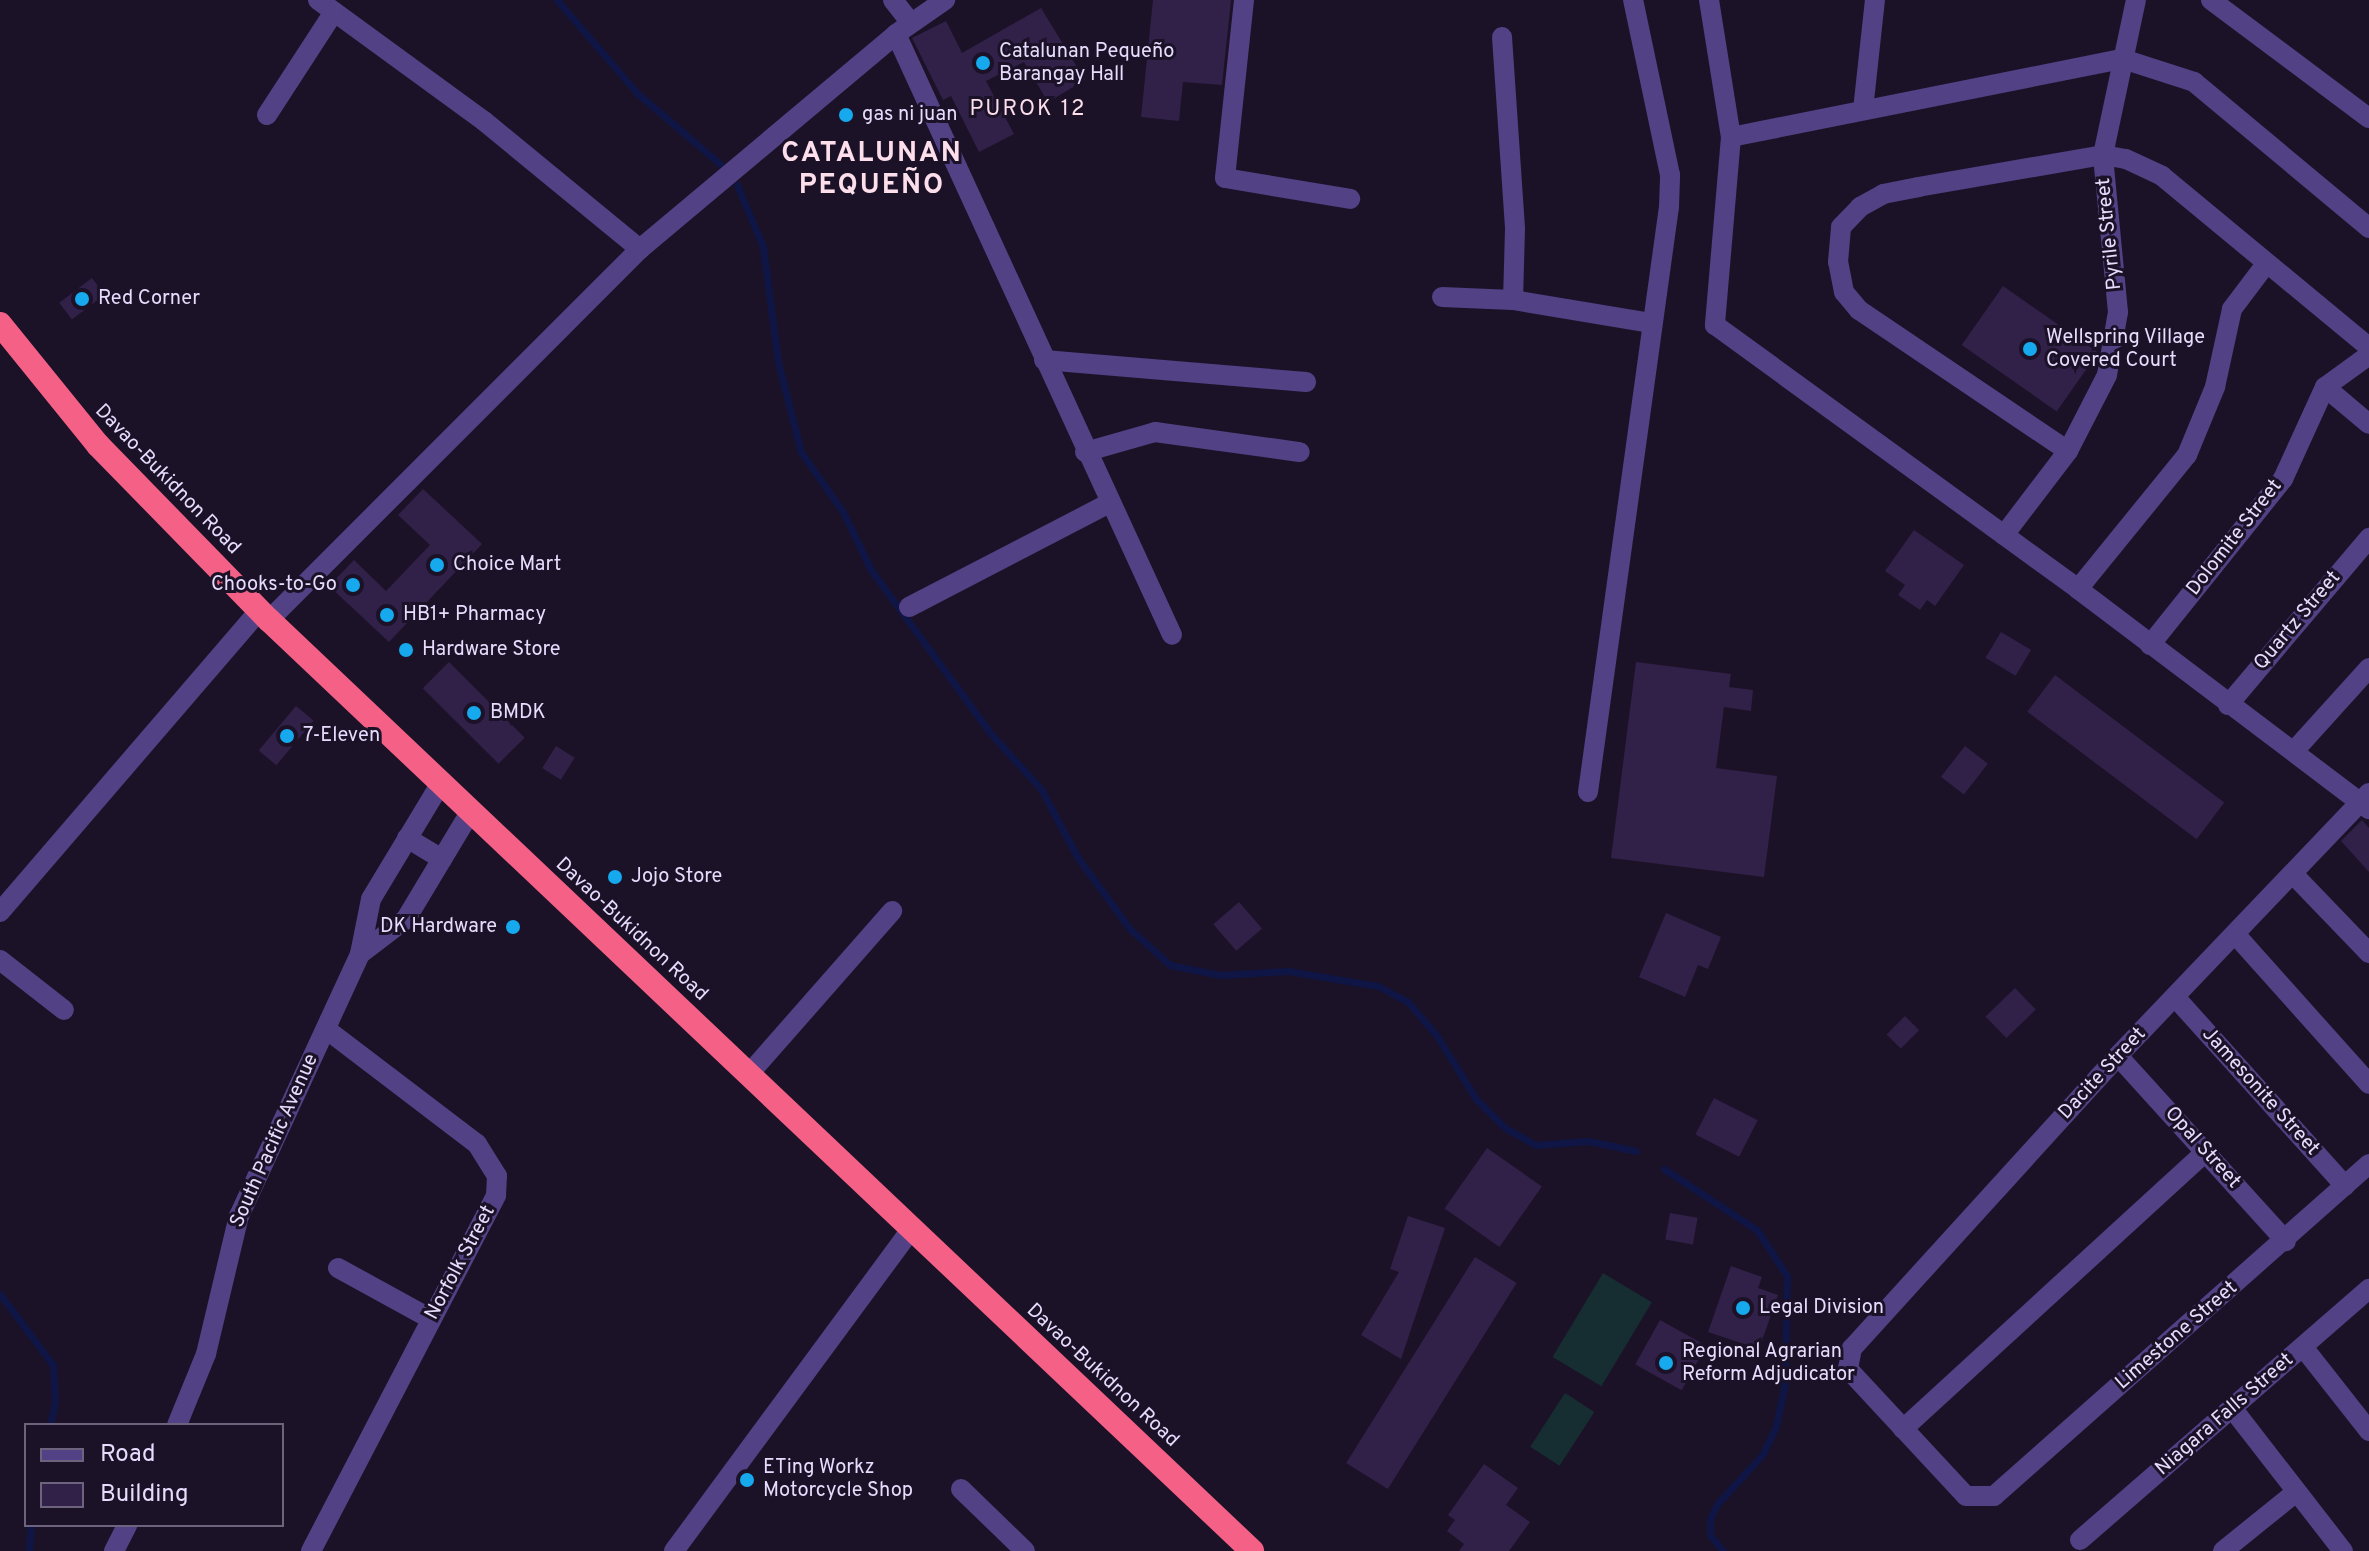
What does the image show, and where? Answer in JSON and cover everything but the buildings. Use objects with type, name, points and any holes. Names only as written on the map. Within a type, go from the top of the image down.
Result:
[{"type":"highway","name":"Davao-Bukidnon Road","points":[[0,324],[98,445],[264,615],[1252,1551]]},
{"type":"street","points":[[893,0],[1044,360],[1172,635]]},
{"type":"street","points":[[0,912],[264,615],[640,249],[904,29],[945,0]]},
{"type":"street","points":[[1244,0],[1225,178],[1350,199]]},
{"type":"street","points":[[1588,792],[1630,519],[1650,323],[1670,175],[1633,0]]},
{"type":"street","points":[[1709,0],[1731,137],[1715,325],[2078,589],[2228,705],[2366,801]]},
{"type":"street","points":[[1863,110],[1875,0]]},
{"type":"street","name":"Pyrile Street","points":[[2004,535],[2068,451],[2107,375],[2115,343],[2117,267],[2102,181],[2103,155],[2136,0]]},
{"type":"street","points":[[2211,0],[2369,118]]},
{"type":"street","points":[[267,115],[326,6],[484,121],[640,249]]},
{"type":"street","points":[[1502,37],[1515,229],[1513,300]]},
{"type":"street","points":[[1731,137],[2123,59],[2194,82],[2369,228]]},
{"type":"street","points":[[2068,451],[1859,310],[1844,292],[1838,262],[1841,227],[1860,207],[1883,194],[2103,155],[2162,176],[2369,347]]},
{"type":"street","points":[[2078,589],[2187,455],[2211,400],[2232,309],[2266,264]]},
{"type":"street","points":[[1442,297],[1513,300],[1650,323]]},
{"type":"street","name":"Dolomite Street","points":[[2150,645],[2283,479],[2325,387],[2369,355]]},
{"type":"street","points":[[1044,360],[1306,382]]},
{"type":"street","points":[[2325,387],[2369,424]]},
{"type":"street","points":[[1085,452],[1155,432],[1300,452]]},
{"type":"street","points":[[909,607],[1110,503]]},
{"type":"street","name":"Quartz Street","points":[[2228,705],[2369,538]]},
{"type":"street","points":[[2294,751],[2369,668]]},
{"type":"street","name":"South Pacific Avenue","points":[[178,1423],[206,1354],[239,1216],[360,954],[371,899],[441,783]]},
{"type":"street","name":"Dacite Street","points":[[1903,1429],[1853,1377],[1847,1362],[1852,1348],[2118,1056],[2366,801]]},
{"type":"street","name":"South Pacific Avenue","points":[[360,954],[406,919],[471,811]]},
{"type":"street","points":[[407,838],[442,859]]},
{"type":"street","points":[[2293,874],[2369,953]]},
{"type":"street","points":[[749,1074],[892,911]]},
{"type":"street","points":[[2235,934],[2369,1084]]},
{"type":"street","points":[[0,960],[64,1010]]},
{"type":"street","name":"Jamesonite Street","points":[[2175,997],[2345,1186]]},
{"type":"street","name":"Norfolk Street","points":[[311,1551],[488,1216],[497,1176],[477,1144],[326,1029]]},
{"type":"street","name":"Opal Street","points":[[2118,1056],[2286,1241]]},
{"type":"street","points":[[1903,1429],[2205,1152]]},
{"type":"street","name":"Limestone Street","points":[[1903,1429],[1966,1496],[1980,1500],[1994,1496],[2286,1241],[2369,1164]]},
{"type":"street","points":[[674,1551],[912,1228]]},
{"type":"street","points":[[338,1268],[431,1319]]},
{"type":"street","name":"Niagara Falls Street","points":[[2080,1540],[2369,1289]]},
{"type":"street","points":[[2303,1347],[2369,1431]]},
{"type":"street","points":[[2232,1408],[2343,1551]]},
{"type":"street","points":[[961,1489],[1025,1551]]},
{"type":"street","points":[[2223,1551],[2296,1492]]},
{"type":"street","points":[[114,1551],[126,1527]]},
{"type":"green space","points":[[1603,1273],[1652,1302],[1601,1386],[1553,1357]]},
{"type":"green space","points":[[1565,1393],[1594,1412],[1559,1466],[1530,1447]]},
{"type":"waterway","points":[[557,0],[637,93],[720,164]]},
{"type":"waterway","points":[[737,185],[763,247],[778,362],[801,452],[843,512],[871,570],[991,734],[1041,789],[1078,858],[1130,929],[1170,965],[1220,975],[1288,971],[1378,986],[1408,1002],[1437,1036],[1476,1099],[1505,1128],[1536,1145],[1589,1141],[1636,1151]]},
{"type":"waterway","points":[[1664,1169],[1757,1230],[1787,1276],[1785,1383],[1776,1426],[1763,1454],[1718,1503],[1710,1519],[1710,1535],[1723,1551]]},
{"type":"waterway","points":[[0,1294],[53,1365],[55,1402],[50,1423]]},
{"type":"waterway","points":[[29,1551],[31,1527]]},
{"type":"place","name":"Catalunan Pequeño Barangay Hall","points":[[983,63]]},
{"type":"place","name":"gas ni juan","points":[[846,115]]},
{"type":"place","name":"Red Corner","points":[[82,299]]},
{"type":"place","name":"Wellspring Village Covered Court","points":[[2030,349]]},
{"type":"place","name":"Choice Mart","points":[[437,565]]},
{"type":"place","name":"Chooks-to-Go","points":[[353,585]]},
{"type":"place","name":"HB1+ Pharmacy","points":[[387,615]]},
{"type":"place","name":"Hardware Store","points":[[406,650]]},
{"type":"place","name":"BMDK","points":[[474,713]]},
{"type":"place","name":"7-Eleven","points":[[287,736]]},
{"type":"place","name":"Jojo Store","points":[[615,877]]},
{"type":"place","name":"DK Hardware","points":[[513,927]]},
{"type":"place","name":"Legal Division","points":[[1743,1308]]},
{"type":"place","name":"Regional Agrarian Reform Adjudicator","points":[[1666,1363]]},
{"type":"place","name":"ETing Workz Motorcycle Shop","points":[[747,1480]]},
{"type":"district","name":"PUROK 12","points":[[1028,110]]},
{"type":"district","name":"CATALUNAN PEQUEÑO","points":[[872,170]]}]
